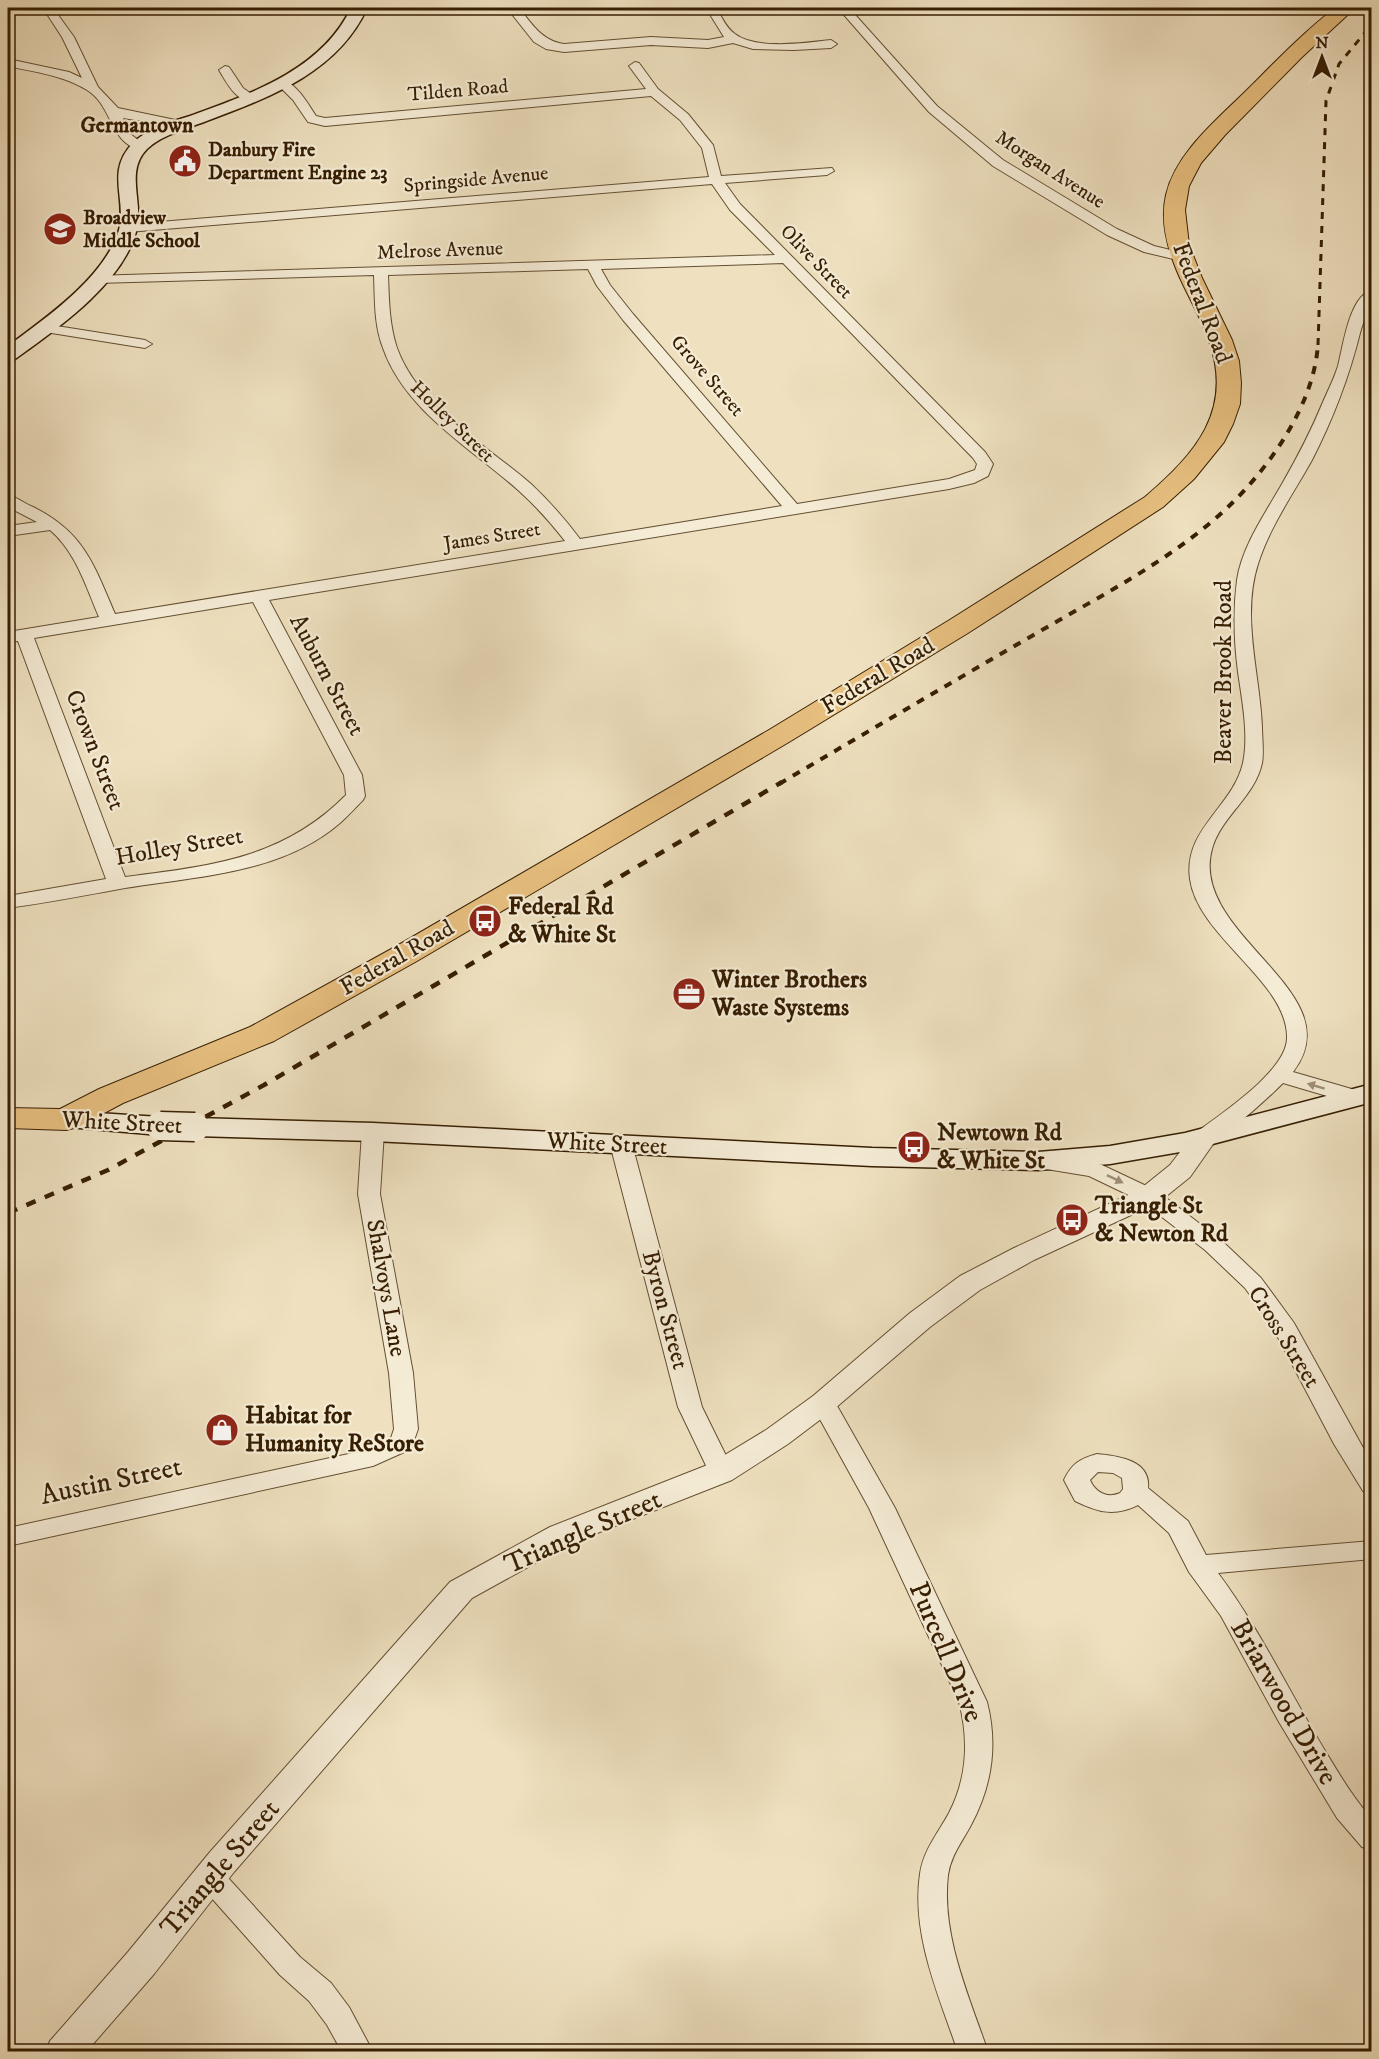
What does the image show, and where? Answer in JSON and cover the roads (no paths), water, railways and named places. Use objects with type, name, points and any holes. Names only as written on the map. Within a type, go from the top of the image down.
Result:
[{"type":"main road","points":[[8,356],[44,328],[97,279],[121,247],[128,228],[126,167],[134,154],[160,133],[283,84],[304,70],[347,32],[356,18],[358,8]]},
{"type":"main road","name":"Federal Road","points":[[66,1120],[111,1096],[262,1034],[406,954],[788,730],[958,627],[1154,502],[1187,475],[1209,447],[1223,418],[1230,391],[1227,362],[1219,339],[1182,257],[1175,234],[1174,211],[1179,186],[1189,166],[1205,145],[1295,53],[1346,8]]},
{"type":"main road","name":"White Street","points":[[8,1118],[160,1126],[373,1132],[872,1157],[1038,1161],[1110,1155],[1205,1137],[1363,1095]]},
{"type":"street","points":[[48,8],[68,37],[93,88],[114,111],[123,135],[134,154]]},
{"type":"street","points":[[513,8],[538,39],[550,46],[564,48],[651,41],[708,44],[734,39],[771,46],[831,44]]},
{"type":"street","points":[[711,8],[723,30],[734,39]]},
{"type":"street","name":"Morgan Avenue","points":[[843,8],[933,109],[998,163],[1112,232],[1149,249],[1182,257]]},
{"type":"street","points":[[8,63],[65,75],[93,88]]},
{"type":"street","name":"Olive Street","points":[[635,66],[654,92],[684,117],[708,148],[716,180],[735,207],[979,455],[985,464],[982,473]]},
{"type":"street","points":[[225,70],[240,91],[251,98]]},
{"type":"street","name":"Tilden Road","points":[[283,84],[297,97],[312,118],[325,122],[654,92]]},
{"type":"street","points":[[114,111],[133,117],[181,125]]},
{"type":"street","name":"Springside Avenue","points":[[128,228],[827,171]]},
{"type":"street","name":"Melrose Avenue","points":[[97,279],[785,259]]},
{"type":"street","name":"Grove Street","points":[[593,266],[604,286],[628,317],[794,510]]},
{"type":"street","name":"Holley Street","points":[[381,272],[384,328],[394,358],[412,386],[444,419],[544,505],[576,545]]},
{"type":"street","name":"Beaver Brook Road","points":[[1205,1137],[1278,1074],[1291,1060],[1298,1038],[1295,1018],[1277,990],[1209,906],[1200,881],[1199,859],[1212,825],[1245,786],[1253,763],[1252,714],[1243,607],[1247,572],[1255,548],[1316,435],[1345,370],[1361,306],[1371,294]]},
{"type":"street","points":[[44,328],[145,344]]},
{"type":"street","name":"James Street","points":[[16,635],[794,510],[949,484],[968,480],[982,473]]},
{"type":"street","points":[[8,500],[54,525],[83,563],[109,621]]},
{"type":"street","points":[[8,531],[54,525]]},
{"type":"street","name":"Auburn Street","points":[[259,597],[353,775]]},
{"type":"street","name":"Crown Street","points":[[16,635],[118,884]]},
{"type":"street","name":"Holley Street","points":[[8,902],[218,870],[266,856],[307,836],[341,815],[356,796],[353,775]]},
{"type":"street","points":[[1278,1074],[1363,1095]]},
{"type":"street","name":"Shalvoys Lane","points":[[373,1132],[369,1194],[401,1373],[406,1429],[402,1443]]},
{"type":"street","name":"Triangle Street","points":[[63,2052],[141,1962],[210,1877],[461,1590],[561,1535],[721,1472],[777,1437],[823,1403],[920,1320],[970,1283],[1024,1254],[1149,1196],[1180,1171],[1205,1137]]},
{"type":"street","name":"Byron Street","points":[[621,1144],[690,1407],[721,1472]]},
{"type":"street","name":"Cross Street","points":[[1038,1161],[1094,1170],[1149,1196],[1213,1245],[1253,1283],[1282,1323],[1346,1444],[1371,1485]]},
{"type":"street","name":"Purcell Drive","points":[[823,1403],[882,1508],[973,1702],[980,1725],[981,1747],[975,1781],[960,1817],[942,1845],[933,1875],[933,1902],[939,1946],[973,2052]]},
{"type":"street","name":"Austin Street","points":[[8,1537],[373,1457],[402,1443]]},
{"type":"street","name":"Briarwood Drive","points":[[1136,1492],[1150,1501],[1179,1527],[1198,1565],[1231,1610],[1289,1715],[1347,1810],[1371,1839]]},
{"type":"street","points":[[1198,1565],[1371,1550]]},
{"type":"street","points":[[210,1877],[290,1966],[320,1992],[338,2016],[358,2052]]},
{"type":"railway","points":[[1318,345],[1326,101],[1339,64],[1372,24]]},
{"type":"railway","points":[[779,784],[1115,588],[1185,543],[1244,491],[1288,432],[1309,388],[1318,343]]},
{"type":"railway","points":[[8,1213],[108,1170],[264,1085],[782,782]]},
{"type":"place","name":"Danbury Fire Department Engine 23","points":[[185,161]]},
{"type":"place","name":"Broadview Middle School","points":[[60,229]]},
{"type":"place","name":"Federal Rd & White St","points":[[485,921]]},
{"type":"place","name":"Winter Brothers Waste Systems","points":[[689,994]]},
{"type":"place","name":"Newtown Rd & White St","points":[[914,1147]]},
{"type":"place","name":"Triangle St & Newton Rd","points":[[1072,1220]]},
{"type":"place","name":"Habitat for Humanity ReStore","points":[[222,1430]]},
{"type":"district","name":"Germantown","points":[[137,125]]}]
